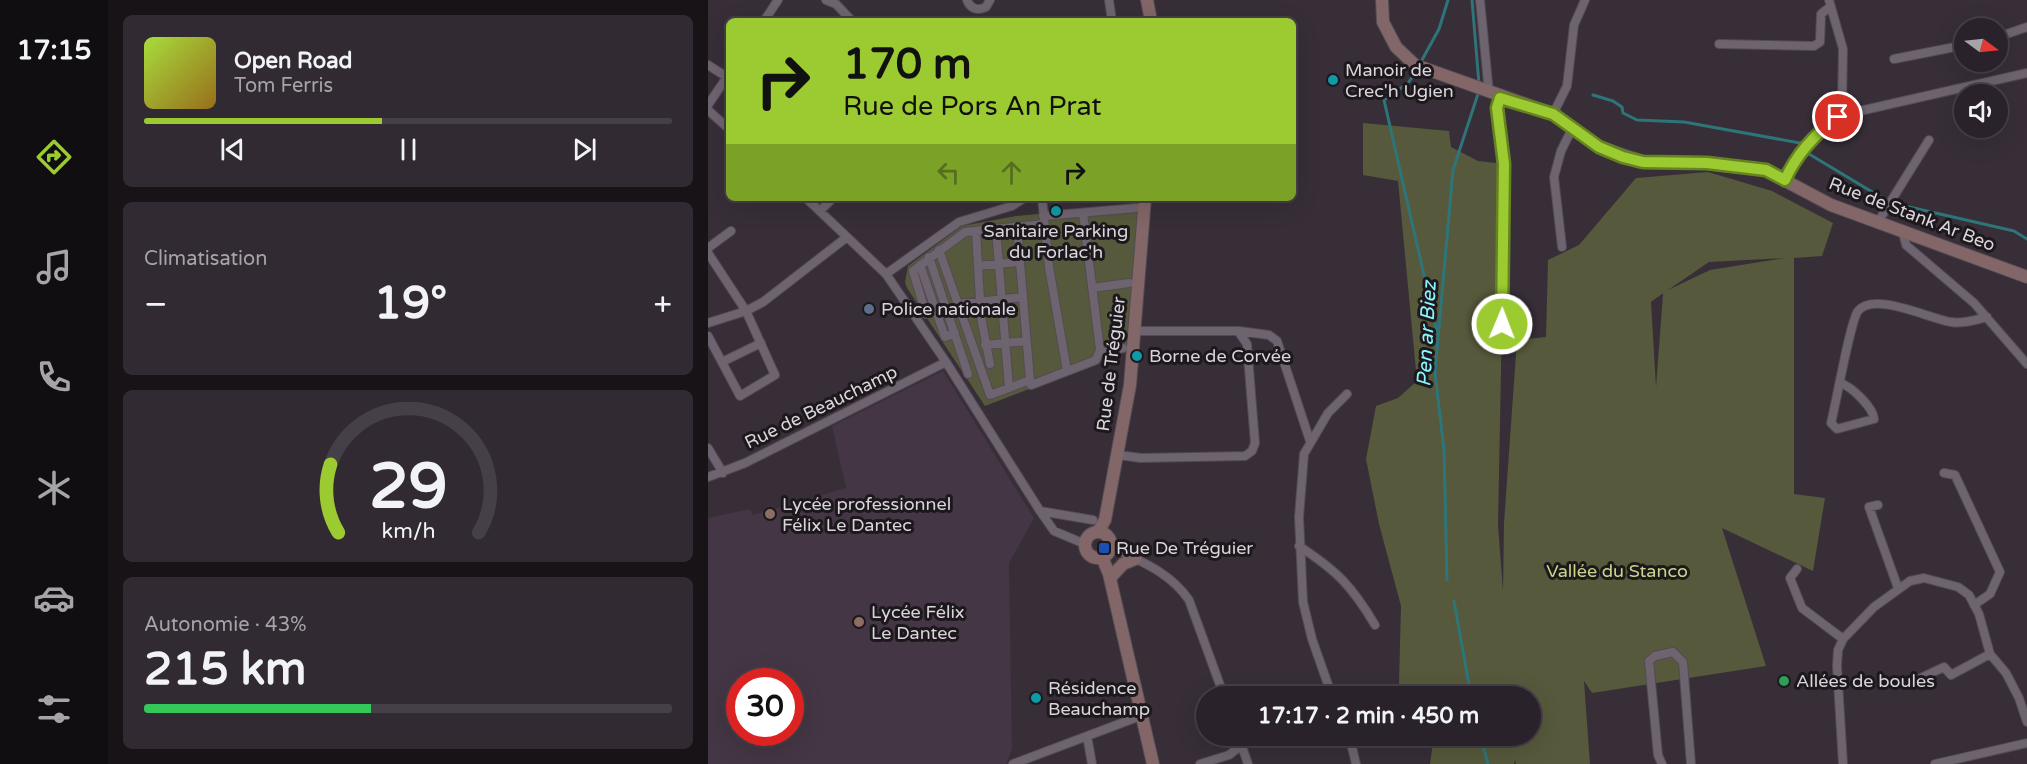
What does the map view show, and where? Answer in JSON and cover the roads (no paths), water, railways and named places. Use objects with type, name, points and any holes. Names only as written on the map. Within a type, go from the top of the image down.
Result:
[{"type":"street","points":[[766,18],[778,0]]},
{"type":"street","points":[[826,0],[836,4],[849,18]]},
{"type":"street","points":[[967,0],[972,7],[978,9],[986,7],[990,0]]},
{"type":"street","points":[[1109,0],[1112,18]]},
{"type":"street","points":[[1147,0],[1150,18]]},
{"type":"street","points":[[1382,0],[1383,22],[1396,48],[1415,65],[1553,114],[1567,86],[1574,25],[1585,0]]},
{"type":"street","points":[[1480,0],[1497,108],[1504,175],[1502,324],[1497,336]]},
{"type":"street","points":[[1719,44],[1814,46],[1820,42],[1821,14],[1830,4]]},
{"type":"street","points":[[1830,4],[1844,56],[1842,104],[1836,112],[1838,117]]},
{"type":"street","points":[[2008,34],[2027,27]]},
{"type":"street","points":[[1894,59],[1954,47]]},
{"type":"street","points":[[708,65],[726,75]]},
{"type":"street","points":[[1838,117],[1846,119],[1851,113],[2027,73]]},
{"type":"street","points":[[708,105],[726,79]]},
{"type":"street","points":[[1842,104],[1850,108],[1851,113]]},
{"type":"street","points":[[708,110],[726,126]]},
{"type":"street","name":"Rue de Stank Ar Beo","points":[[1553,114],[1599,147],[1623,157],[1643,162],[1707,163],[1766,170],[1831,205],[2027,277]]},
{"type":"street","points":[[1785,180],[1801,152],[1818,132],[1838,117]]},
{"type":"street","points":[[1562,247],[1554,177],[1561,151],[1572,129]]},
{"type":"street","points":[[1878,222],[1929,140]]},
{"type":"street","points":[[809,201],[886,274],[946,362],[1040,511],[1093,520]]},
{"type":"street","points":[[820,211],[830,201]]},
{"type":"street","points":[[886,274],[959,222],[1012,206],[1020,201]]},
{"type":"street","points":[[1042,201],[1043,220],[1067,370]]},
{"type":"street","name":"Rue de Tréguier","points":[[1098,532],[1105,520],[1130,385],[1145,201]]},
{"type":"street","points":[[926,314],[913,271],[965,232],[1017,227],[1083,213],[1136,208]]},
{"type":"street","points":[[1017,227],[1025,341],[1031,385],[1096,360],[1099,353],[1083,213]]},
{"type":"street","points":[[996,229],[1009,388]]},
{"type":"street","points":[[708,248],[731,231]]},
{"type":"street","points":[[976,231],[980,302],[985,345],[990,364]]},
{"type":"street","points":[[1903,232],[1906,245],[1987,317],[2027,364]]},
{"type":"street","points":[[708,323],[746,311],[779,290],[847,237]]},
{"type":"street","points":[[939,250],[990,395],[1030,380]]},
{"type":"street","points":[[708,253],[746,311],[775,375],[740,396],[708,336]]},
{"type":"street","points":[[929,257],[968,374]]},
{"type":"street","points":[[978,266],[1019,262]]},
{"type":"street","points":[[920,265],[945,337],[955,333]]},
{"type":"street","points":[[1092,288],[1129,283]]},
{"type":"street","points":[[958,304],[1022,297]]},
{"type":"street","points":[[1840,383],[1846,384],[1873,412],[1874,419],[1843,428],[1832,427],[1840,383],[1855,316],[1867,305],[1886,304],[1951,322],[1987,317]]},
{"type":"street","points":[[1118,455],[1141,458],[1245,456],[1252,451],[1255,443],[1247,344],[1238,330]]},
{"type":"street","points":[[1135,331],[1238,330],[1269,335],[1277,341],[1310,441]]},
{"type":"street","points":[[985,345],[1025,341]]},
{"type":"street","points":[[722,362],[761,343]]},
{"type":"street","points":[[1099,353],[1123,348]]},
{"type":"street","name":"Rue de Beauchamp","points":[[708,477],[723,473],[946,362]]},
{"type":"street","points":[[1328,686],[1312,639],[1303,602],[1299,546],[1304,454],[1310,441],[1337,402],[1347,394]]},
{"type":"street","points":[[708,448],[723,473]]},
{"type":"street","points":[[1944,473],[1955,475],[2000,572],[1990,594],[1974,605]]},
{"type":"street","points":[[1878,505],[1869,507],[1898,588]]},
{"type":"street","points":[[1040,511],[1054,531],[1085,544],[1089,554],[1106,552],[1135,559],[1168,575],[1189,600],[1220,686]]},
{"type":"street","points":[[1085,544],[1090,535],[1098,532],[1108,537],[1106,552],[1110,578],[1153,764]]},
{"type":"street","points":[[1299,546],[1342,578],[1358,596],[1374,626]]},
{"type":"street","points":[[1110,578],[1123,564],[1135,559]]},
{"type":"street","points":[[1797,569],[1790,578],[1802,608],[1843,639]]},
{"type":"street","points":[[1843,764],[1838,650],[1843,639],[1898,588],[1924,578],[1958,587],[1969,595],[1990,654],[2006,673],[2019,698],[2027,722]]},
{"type":"street","points":[[1662,764],[1658,755],[1649,661],[1654,656],[1673,652],[1683,662],[1691,764]]},
{"type":"street","points":[[1910,682],[1944,667],[1951,675],[1990,654]]},
{"type":"street","points":[[1013,764],[1143,716]]},
{"type":"street","points":[[1087,736],[1092,764]]},
{"type":"street","points":[[1935,764],[2027,743]]},
{"type":"street","points":[[1200,764],[1229,754],[1241,746]]},
{"type":"street","points":[[1242,746],[1248,764]]},
{"type":"street","points":[[1351,746],[1356,764]]},
{"type":"waterway","points":[[1422,60],[1439,29],[1448,0]]},
{"type":"waterway","name":"Pen ar Biez","points":[[1472,0],[1479,84]]},
{"type":"waterway","points":[[1413,76],[1408,83],[1384,100],[1437,332]]},
{"type":"waterway","name":"Pen ar Biez","points":[[1447,580],[1444,451],[1435,372],[1453,170],[1478,94]]},
{"type":"waterway","points":[[1593,95],[1613,101],[1622,107],[1623,113],[1637,120],[1684,122],[1800,143]]},
{"type":"waterway","points":[[1809,154],[1889,202]]},
{"type":"waterway","points":[[1892,203],[2014,231],[2027,239]]},
{"type":"waterway","name":"Pen ar Biez","points":[[1454,601],[1469,686]]},
{"type":"waterway","name":"Pen ar Biez","points":[[1483,746],[1488,764]]},
{"type":"place","name":"Manoir de Crec'h Ugien","points":[[1333,80]]},
{"type":"place","name":"Sanitaire Parking du Forlac'h","points":[[1056,211]]},
{"type":"place","name":"Police nationale","points":[[869,309]]},
{"type":"place","name":"Borne de Corvée","points":[[1137,356]]},
{"type":"place","name":"Lycée professionnel Félix Le Dantec","points":[[770,514]]},
{"type":"place","name":"Rue De Tréguier","points":[[1104,548]]},
{"type":"place","name":"Lycée Félix Le Dantec","points":[[859,622]]},
{"type":"place","name":"Allées de boules","points":[[1784,681]]},
{"type":"place","name":"Résidence Beauchamp","points":[[1036,698]]},
{"type":"park label","name":"Vallée du Stanco","points":[[1617,571]]}]
